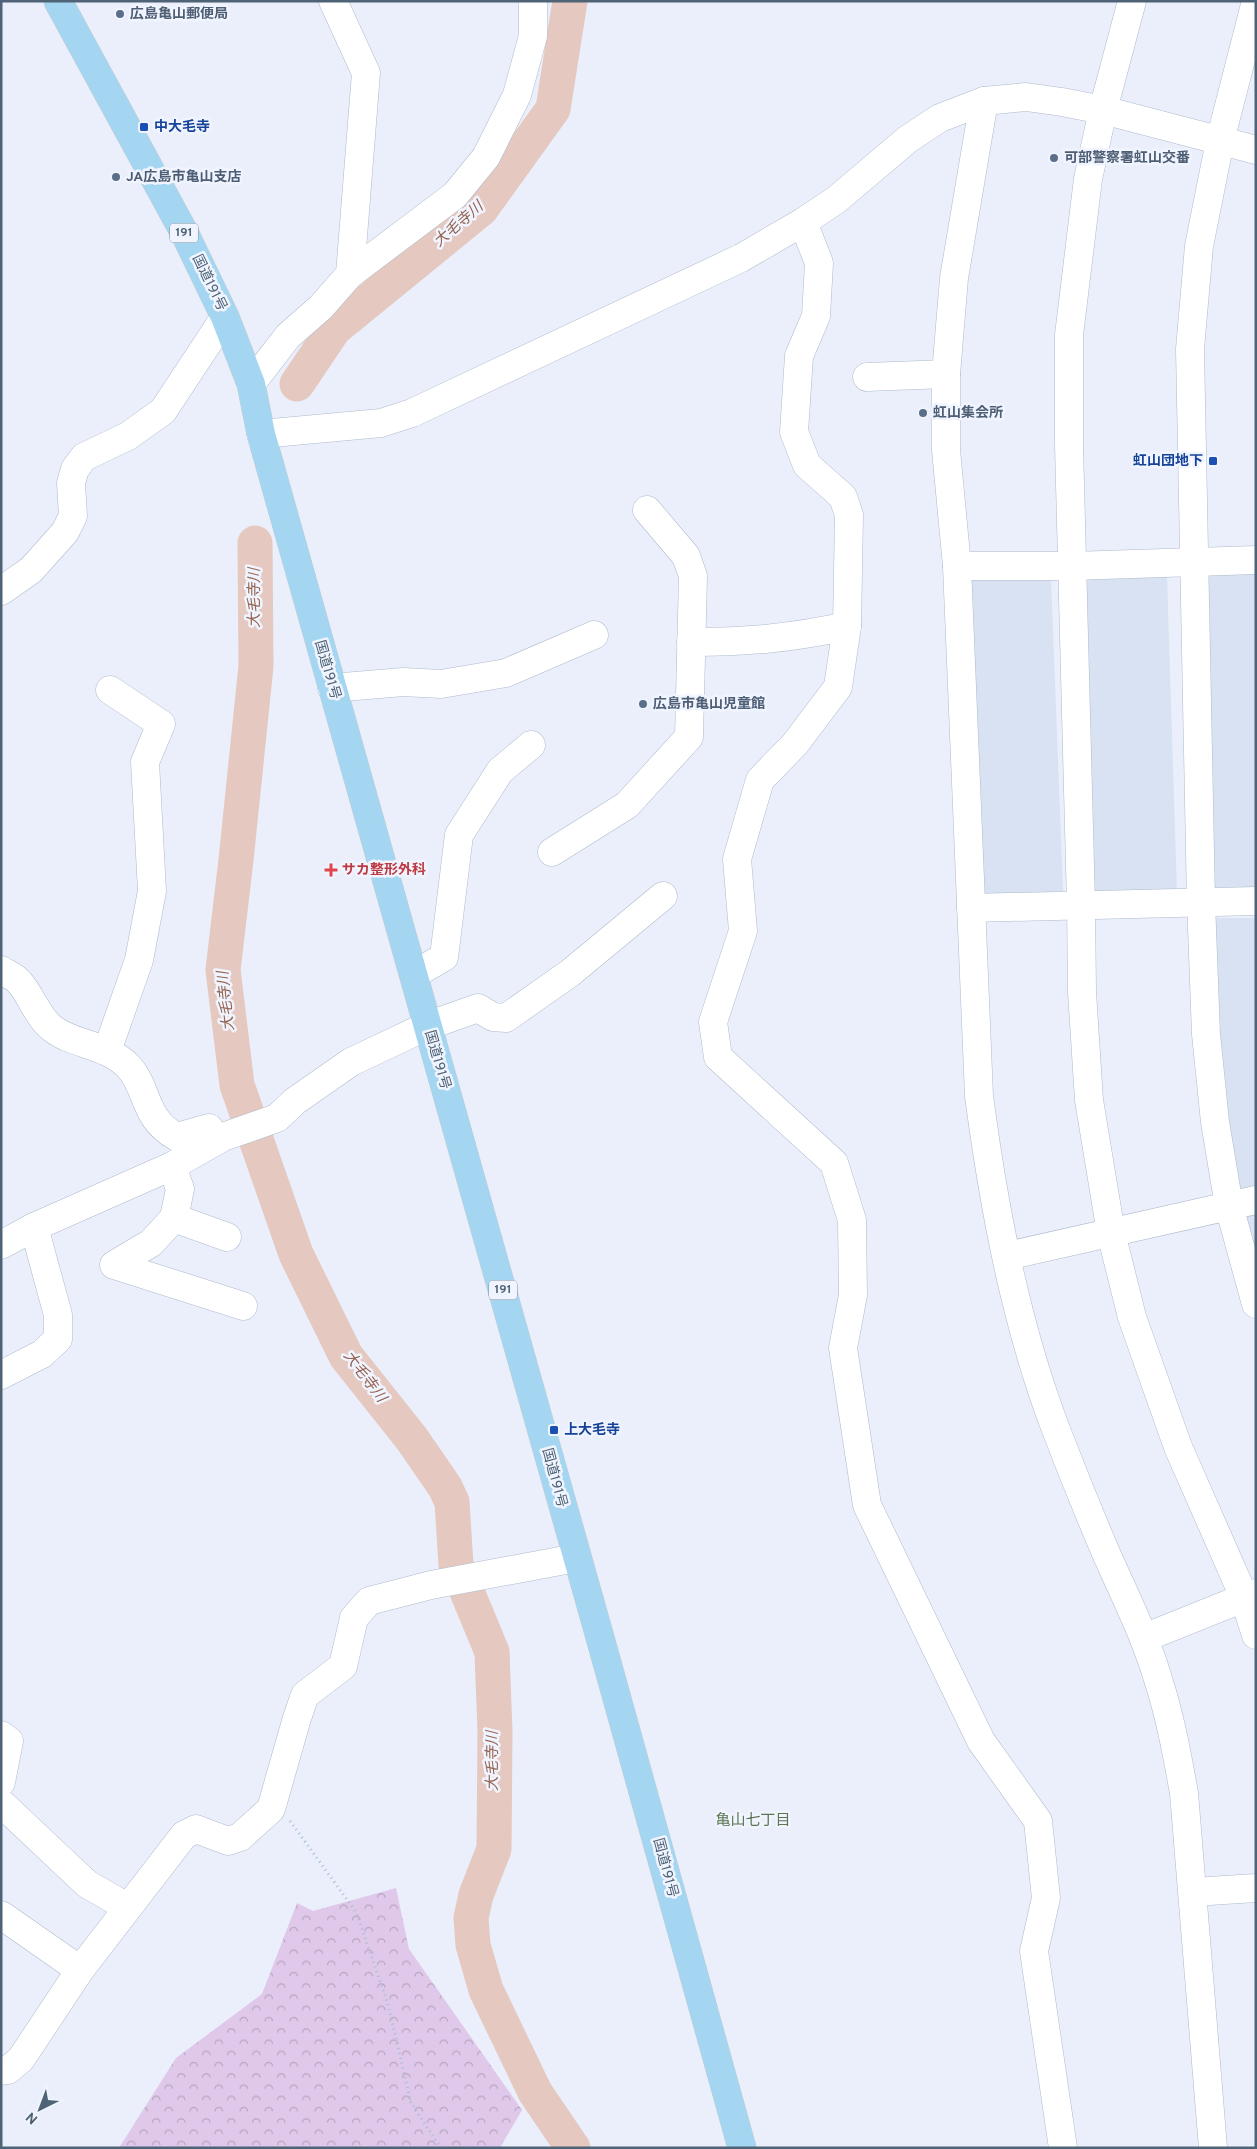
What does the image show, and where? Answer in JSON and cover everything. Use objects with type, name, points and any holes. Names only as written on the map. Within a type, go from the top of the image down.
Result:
[{"type":"highway","name":"国道191号","points":[[58,1],[184,232],[225,317],[251,384],[261,434],[415,974],[427,1026],[494,1258],[576,1558],[742,2148]]},
{"type":"street","points":[[333,1],[366,73],[350,274]]},
{"type":"street","points":[[251,384],[288,336],[321,307],[350,274],[455,196],[486,157],[517,95],[533,36],[533,1]]},
{"type":"street","points":[[1132,1],[1103,110],[1088,179],[1069,335],[1069,445],[1082,992],[1089,1100],[1111,1233],[1132,1317],[1178,1447],[1250,1595],[1256,1635]]},
{"type":"street","points":[[1256,1],[1220,140],[1199,246],[1190,349],[1193,562],[1206,1034],[1215,1122],[1230,1206],[1256,1304]]},
{"type":"street","points":[[261,434],[381,423],[412,413],[742,258],[836,200],[908,139],[940,118],[984,101],[1026,97],[1062,102],[1103,110],[1256,150]]},
{"type":"street","points":[[984,101],[954,278],[946,374],[946,450],[957,566],[980,1096],[989,1173],[1026,1342],[1054,1425],[1091,1519],[1144,1638],[1158,1678],[1175,1740],[1184,1793],[1212,2148]]},
{"type":"street","points":[[803,222],[820,263],[816,316],[799,356],[794,432],[807,465],[843,497],[850,514],[847,626],[838,687],[796,744],[760,780],[737,859],[743,931],[713,1022],[718,1057],[834,1163],[852,1220],[853,1295],[844,1348],[867,1505],[981,1741],[1038,1821],[1046,1898],[1034,1951],[1064,2148]]},
{"type":"street","points":[[1,591],[31,570],[65,532],[73,516],[71,483],[75,469],[84,457],[128,436],[163,411],[225,317]]},
{"type":"street","points":[[867,378],[946,374]]},
{"type":"street","points":[[552,852],[627,805],[689,737],[693,576],[686,556],[647,510]]},
{"type":"street","points":[[957,566],[1072,566],[1256,560]]},
{"type":"street","points":[[691,642],[751,641],[800,636],[847,626]]},
{"type":"street","points":[[332,688],[403,682],[441,684],[506,673],[594,635]]},
{"type":"street","points":[[107,1051],[139,960],[152,891],[145,762],[161,724],[110,690]]},
{"type":"street","points":[[415,974],[444,957],[459,834],[500,771],[531,744]]},
{"type":"street","points":[[1,1245],[34,1227],[172,1166],[220,1138],[276,1118],[295,1101],[351,1062],[427,1026],[478,1008],[492,1017],[506,1018],[570,974],[664,896]]},
{"type":"street","points":[[971,908],[1256,901]]},
{"type":"street","points":[[1,970],[20,981],[46,1024],[55,1031],[107,1051],[128,1067],[137,1080],[149,1110],[168,1132],[177,1137],[209,1128],[220,1138]]},
{"type":"street","points":[[172,1166],[180,1189],[174,1218],[151,1243],[114,1265],[243,1306]]},
{"type":"street","points":[[1007,1256],[1256,1200]]},
{"type":"street","points":[[174,1218],[227,1237]]},
{"type":"street","points":[[1,1375],[42,1354],[58,1339],[58,1315],[34,1227]]},
{"type":"street","points":[[1,2071],[8,2070],[21,2059],[80,1970],[184,1834],[196,1829],[228,1841],[240,1837],[272,1809],[305,1695],[342,1666],[354,1618],[369,1602],[431,1585],[576,1558]]},
{"type":"street","points":[[1144,1638],[1250,1595]]},
{"type":"street","points":[[1,1735],[9,1741],[1,1782]]},
{"type":"street","points":[[1,1803],[87,1884],[127,1907]]},
{"type":"street","points":[[1192,1892],[1256,1888]]},
{"type":"street","points":[[1,1914],[80,1970]]},
{"type":"path","points":[[272,1809],[285,1814],[356,1912],[388,2004],[411,2103],[441,2148]]},
{"type":"shaded area","points":[[1256,572],[1256,894],[1207,893],[1199,574]]},
{"type":"shaded area","points":[[1078,573],[1167,577],[1177,893],[1088,895]]},
{"type":"shaded area","points":[[972,579],[1051,579],[1063,891],[977,896]]},
{"type":"shaded area","points":[[1208,918],[1256,918],[1256,1187],[1238,1191],[1217,1103]]},
{"type":"shaded area","points":[[1256,1210],[1256,1255],[1243,1214]]},
{"type":"green space","points":[[396,1888],[409,1949],[522,2110],[501,2146],[502,2148],[119,2148],[176,2058],[262,1994],[297,1903],[313,1911]]},
{"type":"waterway","name":"大毛寺川","points":[[297,384],[334,329],[481,209],[553,109],[570,1]]},
{"type":"waterway","name":"大毛寺川","points":[[255,543],[256,666],[223,970],[237,1085],[296,1254],[346,1356],[412,1439],[445,1487],[452,1502],[456,1565],[492,1652],[495,1732],[494,1849],[476,1895],[471,1918],[473,1945],[486,1990],[535,2092],[573,2148]]},
{"type":"place","name":"広島亀山郵便局","points":[[120,14]]},
{"type":"place","name":"中大毛寺","points":[[144,127]]},
{"type":"place","name":"可部警察署虹山交番","points":[[1054,158]]},
{"type":"place","name":"JA広島市亀山支店","points":[[116,177]]},
{"type":"place","name":"虹山集会所","points":[[923,413]]},
{"type":"place","name":"虹山団地下","points":[[1213,461]]},
{"type":"place","name":"広島市亀山児童館","points":[[643,704]]},
{"type":"place","name":"サカ整形外科","points":[[331,870]]},
{"type":"place","name":"上大毛寺","points":[[554,1430]]},
{"type":"district","name":"亀山七丁目","points":[[753,1821]]}]
